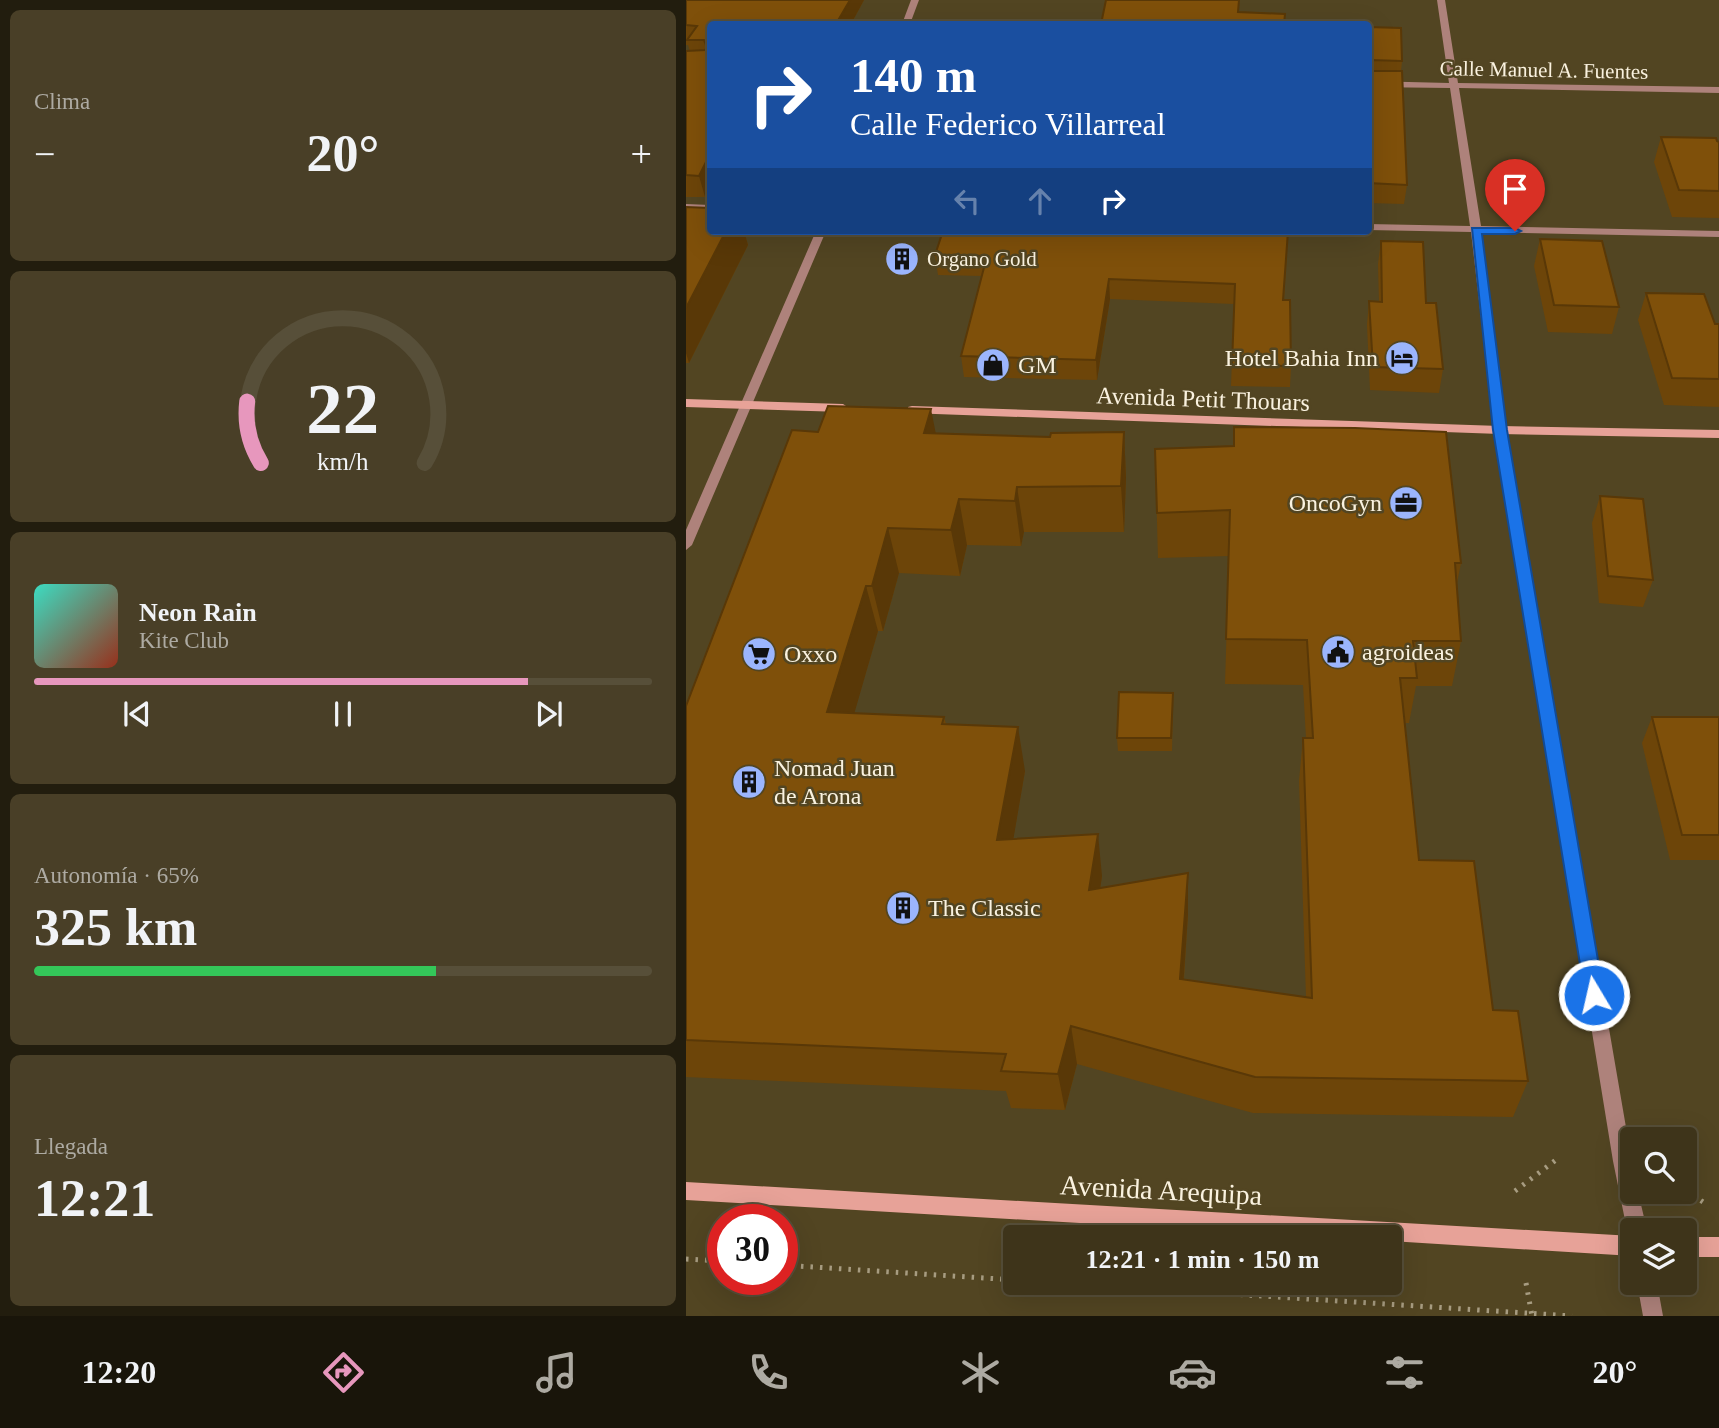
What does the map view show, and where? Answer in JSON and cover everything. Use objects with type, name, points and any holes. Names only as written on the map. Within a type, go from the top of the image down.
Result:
[{"type":"main road","points":[[686,403],[859,409]]},
{"type":"main road","name":"Avenida Petit Thouars","points":[[901,410],[1500,430],[1719,434]]},
{"type":"main road","name":"Avenida Arequipa","points":[[686,1191],[1620,1245]]},
{"type":"main road","points":[[1697,1247],[1719,1247]]},
{"type":"street","points":[[907,21],[915,0]]},
{"type":"street","points":[[1441,0],[1476,230],[1500,430],[1622,1161],[1634,1218]]},
{"type":"street","name":"Calle Manuel A. Fuentes","points":[[1372,84],[1719,90]]},
{"type":"street","points":[[686,207],[707,208]]},
{"type":"street","points":[[1372,227],[1719,234]]},
{"type":"street","points":[[686,545],[819,235]]},
{"type":"street","points":[[1649,1295],[1653,1316]]},
{"type":"path","points":[[1515,1191],[1560,1157]]},
{"type":"path","points":[[1697,1198],[1706,1204]]},
{"type":"path","points":[[686,1259],[707,1260]]},
{"type":"path","points":[[798,1266],[1003,1279]]},
{"type":"path","points":[[1526,1283],[1532,1314]]},
{"type":"path","points":[[1243,1295],[1572,1316]]},
{"type":"building","points":[[686,0],[850,0],[838,21],[707,21],[707,48],[704,40],[687,40],[697,26],[686,25]]},
{"type":"building","points":[[1106,0],[1239,0],[1238,12],[1285,14],[1284,21],[1102,21]]},
{"type":"building","points":[[1372,27],[1401,28],[1402,61],[1372,60]]},
{"type":"building","points":[[707,48],[707,160],[699,176],[686,175],[686,51]]},
{"type":"building","points":[[1372,71],[1402,71],[1407,185],[1372,183]]},
{"type":"building","points":[[1661,137],[1716,138],[1719,142],[1719,191],[1679,190]]},
{"type":"building","points":[[686,207],[707,208],[707,235],[724,235],[686,308]]},
{"type":"building","points":[[942,235],[1288,235],[1283,300],[1290,300],[1291,366],[1232,365],[1235,284],[1109,279],[1096,360],[961,356],[987,256],[935,255]]},
{"type":"building","points":[[1540,239],[1602,241],[1619,307],[1554,305]]},
{"type":"building","points":[[1381,241],[1423,242],[1426,303],[1436,303],[1443,369],[1373,367],[1369,301],[1382,302]]},
{"type":"building","points":[[1646,293],[1704,294],[1715,324],[1719,324],[1719,379],[1672,378]]},
{"type":"building","points":[[828,406],[931,409],[924,433],[1050,437],[1051,433],[1124,432],[1121,486],[1017,487],[1015,501],[959,499],[951,530],[888,528],[872,586],[866,586],[827,712],[944,717],[942,724],[1018,727],[997,840],[1098,834],[1089,890],[1188,873],[1180,979],[1312,998],[1303,738],[1313,738],[1307,640],[1226,639],[1230,510],[1157,513],[1155,449],[1234,446],[1234,427],[1446,432],[1461,563],[1455,563],[1461,641],[1413,641],[1417,678],[1400,678],[1419,860],[1474,861],[1493,1010],[1518,1011],[1528,1081],[1255,1077],[1071,1026],[1058,1074],[1001,1071],[1006,1054],[686,1040],[686,706],[792,430],[818,432]]},
{"type":"building","points":[[1600,496],[1643,499],[1653,580],[1608,576]]},
{"type":"building","points":[[1119,692],[1173,693],[1171,738],[1117,738]]},
{"type":"building","points":[[1652,717],[1719,717],[1719,835],[1682,835]]},
{"type":"place","name":"Organo Gold","points":[[902,259]]},
{"type":"place","name":"Hotel Bahia Inn","points":[[1402,358]]},
{"type":"place","name":"GM","points":[[993,365]]},
{"type":"place","name":"OncoGyn","points":[[1406,503]]},
{"type":"place","name":"agroideas","points":[[1338,652]]},
{"type":"place","name":"Oxxo","points":[[759,654]]},
{"type":"place","name":"Nomad Juan de Arona","points":[[749,782]]},
{"type":"place","name":"The Classic","points":[[903,908]]},
{"type":"route","points":[[1515,231],[1476,230],[1500,430],[1594,995]]}]
